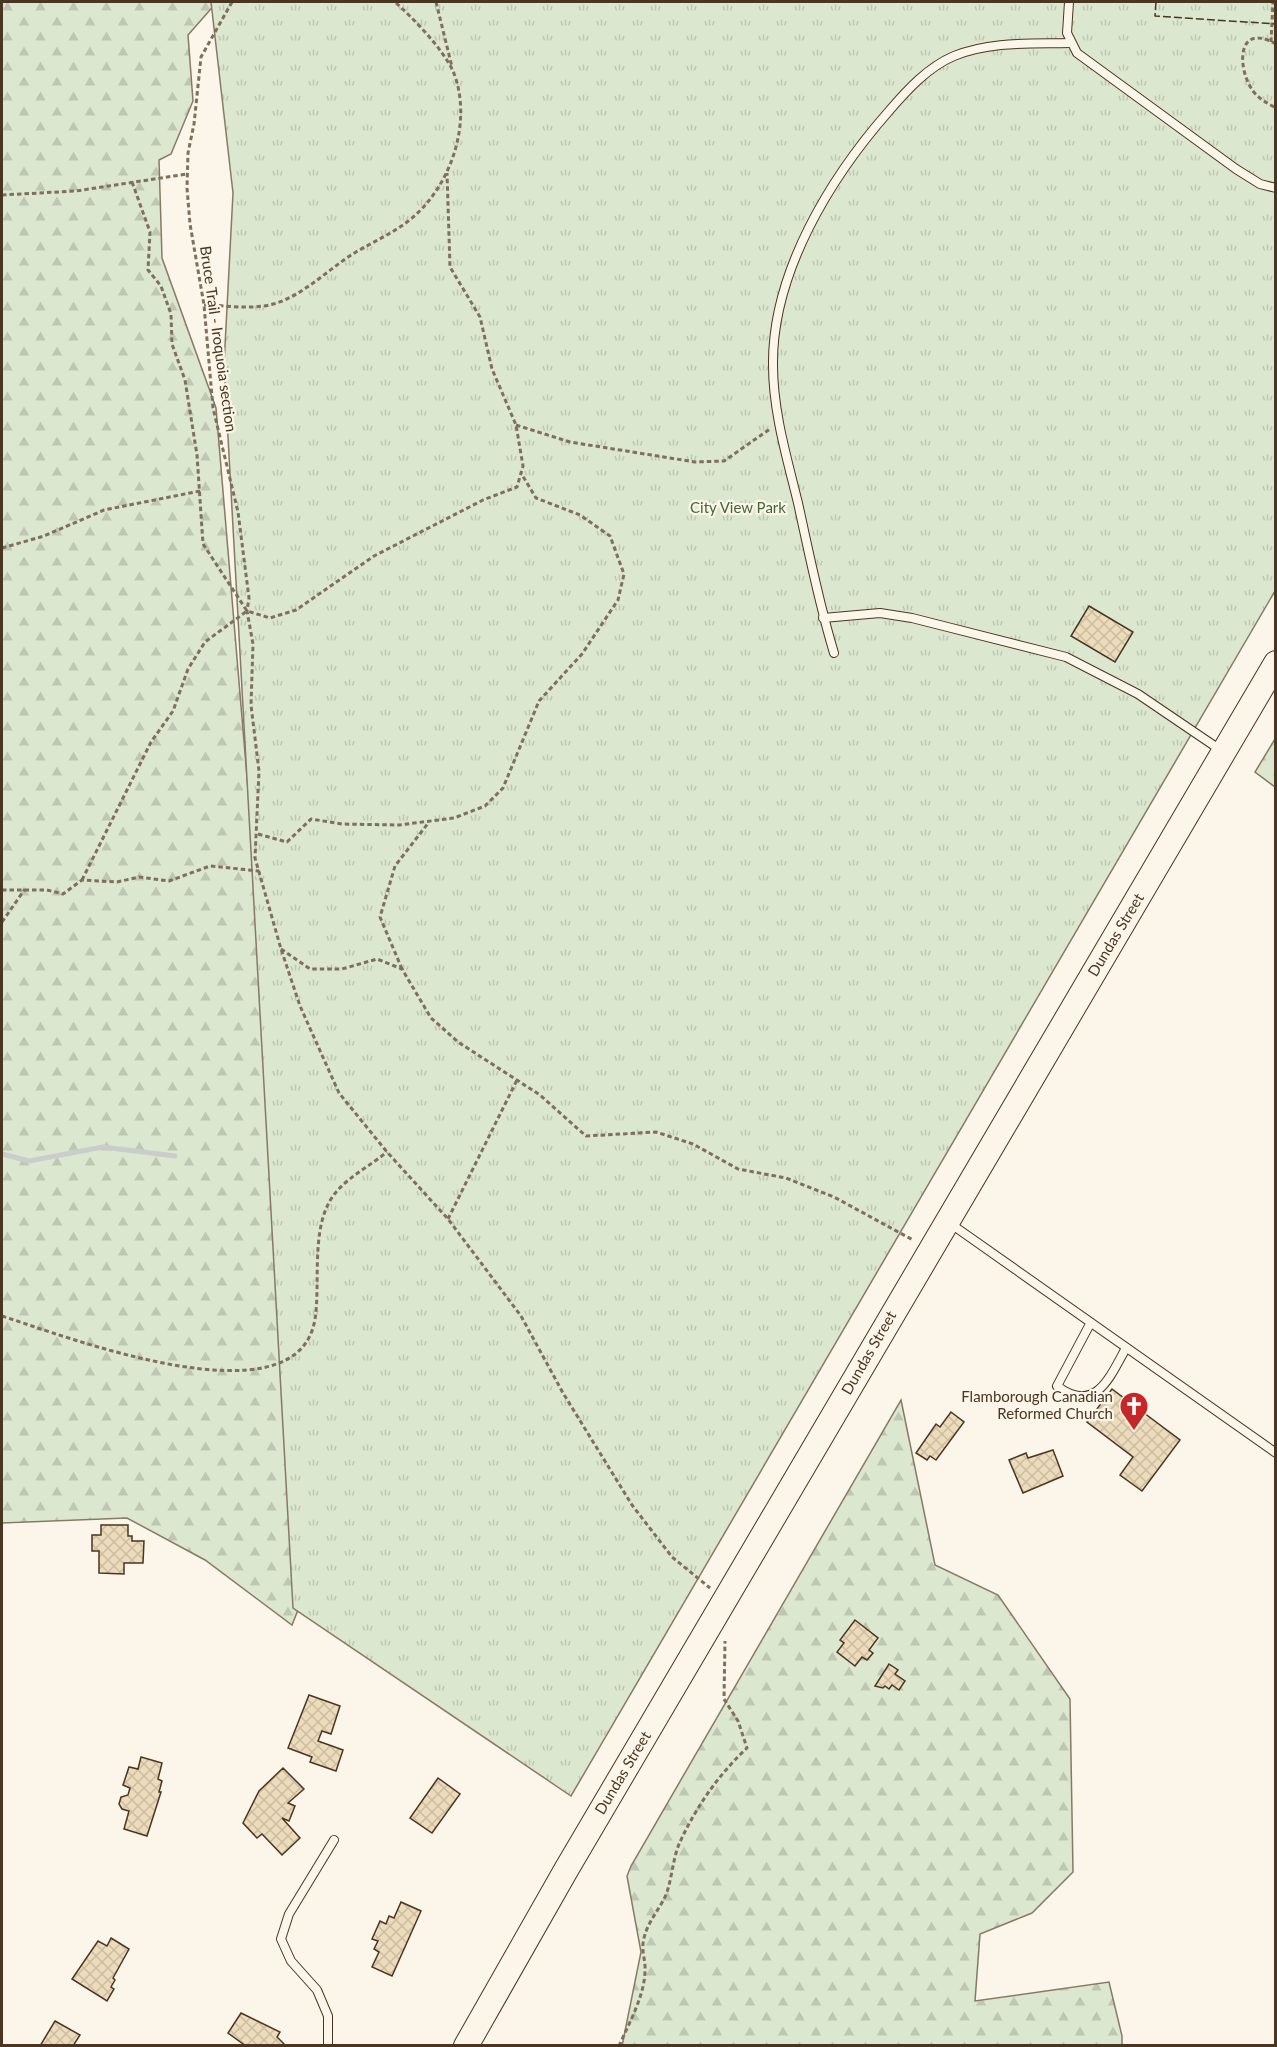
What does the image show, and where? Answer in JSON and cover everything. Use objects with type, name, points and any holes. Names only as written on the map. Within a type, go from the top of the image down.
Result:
[{"type":"main road","name":"Dundas Street","points":[[465,2046],[946,1221],[1275,663]]},
{"type":"lane","points":[[1069,2],[1067,33],[1070,44],[1077,52],[1236,170],[1260,184],[1275,188]]},
{"type":"lane","points":[[834,653],[823,618],[779,423],[772,364],[780,309],[800,246],[832,184],[870,132],[913,84],[953,57],[1003,44],[1070,44]]},
{"type":"lane","points":[[823,618],[880,613],[912,618],[1066,657],[1138,694],[1223,752]]},
{"type":"lane","points":[[946,1221],[1275,1454]]},
{"type":"lane","points":[[1090,1324],[1057,1386],[1067,1394],[1086,1396],[1103,1387],[1126,1348]]},
{"type":"lane","points":[[328,2046],[328,2016],[317,1990],[291,1961],[281,1939],[289,1914],[334,1840]]},
{"type":"path","name":"Bruce Trail - Iroquoia section","points":[[232,2],[201,57],[188,173],[190,224],[204,305],[213,408],[238,512],[249,598],[247,611],[253,644],[250,705],[259,771],[258,834],[255,858],[281,950],[300,1006],[339,1093],[387,1152],[448,1220],[520,1316],[632,1505],[672,1557],[725,1600]]},
{"type":"path","points":[[395,2],[416,21],[453,71]]},
{"type":"path","points":[[204,305],[264,306],[286,300],[357,251],[408,221],[447,173],[458,144],[461,104],[436,2]]},
{"type":"path","points":[[1271,42],[1273,2]]},
{"type":"path","points":[[1275,44],[1256,37],[1249,39],[1245,44],[1243,63],[1253,91],[1275,108]]},
{"type":"path","points":[[2,195],[76,190],[188,173]]},
{"type":"path","points":[[132,182],[150,232],[148,270],[161,286],[171,314],[171,344],[185,381],[200,491],[203,544],[247,611],[270,618],[296,610],[374,556],[473,504],[517,487],[523,466],[516,425],[492,369],[480,317],[450,267],[447,173]]},
{"type":"path","points":[[516,425],[570,442],[695,462],[724,461],[779,423]]},
{"type":"path","points":[[258,834],[287,842],[311,819],[342,824],[429,822],[470,814],[485,806],[503,788],[539,701],[582,654],[618,600],[624,574],[610,536],[580,515],[536,498],[521,473]]},
{"type":"path","points":[[2,549],[44,536],[104,510],[200,491]]},
{"type":"path","points":[[2,890],[47,890],[63,894],[82,880],[151,742],[173,711],[188,669],[205,642],[247,611]]},
{"type":"path","points":[[429,822],[395,866],[380,917],[402,969],[431,1018],[458,1042],[540,1095],[586,1137],[656,1132],[693,1144],[738,1169],[786,1178],[834,1197],[930,1249]]},
{"type":"path","points":[[82,880],[117,882],[139,877],[169,881],[210,866],[259,871]]},
{"type":"path","points":[[2,922],[25,890]]},
{"type":"path","points":[[281,950],[310,969],[342,969],[377,959],[402,969]]},
{"type":"path","points":[[448,1220],[518,1080]]},
{"type":"path","points":[[2,1316],[157,1364],[222,1370],[273,1366],[293,1357],[307,1343],[315,1320],[317,1257],[326,1208],[337,1191],[387,1152]]},
{"type":"path","points":[[619,2046],[638,2001],[645,1973],[643,1944],[650,1918],[665,1898],[680,1842],[708,1794],[728,1766],[747,1748],[738,1721],[724,1699],[725,1631]]},
{"type":"green space","points":[[2,2],[217,2],[188,35],[193,101],[171,154],[159,160],[162,258],[216,408],[249,801],[336,1514],[292,1625],[205,1560],[127,1518],[2,1523]]},
{"type":"green space","name":"City View Park","points":[[211,2],[1275,2],[1275,591],[571,1796],[293,1608],[224,365],[233,193]]},
{"type":"green space","points":[[1275,739],[1275,787],[1255,772]]},
{"type":"green space","points":[[901,1400],[935,1565],[998,1595],[1070,1699],[1073,1872],[1032,1913],[980,1934],[975,2001],[1109,1982],[1122,2036],[1122,2045],[622,2046],[641,1952],[627,1876],[631,1866]]},
{"type":"building","points":[[1089,606],[1133,632],[1115,662],[1071,636]]},
{"type":"building","name":"Flamborough Canadian Reformed Church","points":[[1112,1389],[1180,1440],[1142,1491],[1120,1475],[1133,1457],[1087,1422]]},
{"type":"building","points":[[951,1412],[964,1422],[936,1460],[930,1456],[927,1460],[916,1453],[936,1424],[940,1427]]},
{"type":"building","points":[[1053,1450],[1063,1476],[1023,1493],[1009,1460],[1026,1453],[1028,1458]]},
{"type":"building","points":[[101,1525],[128,1525],[128,1536],[132,1536],[132,1541],[144,1541],[143,1563],[124,1563],[124,1574],[99,1573],[99,1551],[92,1551],[92,1535],[101,1535]]},
{"type":"building","points":[[855,1620],[878,1638],[869,1650],[873,1653],[867,1660],[862,1657],[855,1666],[837,1652],[844,1643],[840,1640]]},
{"type":"building","points":[[889,1664],[898,1670],[895,1674],[905,1681],[899,1690],[892,1685],[889,1689],[885,1686],[883,1688],[875,1686]]},
{"type":"building","points":[[309,1695],[340,1706],[331,1734],[322,1731],[318,1741],[343,1750],[336,1771],[310,1762],[312,1757],[288,1748]]},
{"type":"building","points":[[141,1757],[162,1763],[158,1779],[162,1781],[159,1792],[161,1792],[147,1836],[124,1829],[129,1811],[122,1809],[119,1804],[121,1797],[128,1795],[130,1788],[123,1785],[129,1767],[138,1769]]},
{"type":"building","points":[[283,1768],[304,1789],[288,1803],[295,1806],[289,1821],[282,1818],[300,1838],[282,1855],[262,1834],[257,1838],[243,1823],[259,1791]]},
{"type":"building","points":[[438,1778],[460,1794],[432,1833],[410,1818]]},
{"type":"building","points":[[401,1902],[421,1911],[392,1976],[372,1967],[379,1952],[374,1949],[378,1941],[372,1939],[380,1921],[386,1924],[389,1916],[394,1918]]},
{"type":"building","points":[[111,1938],[129,1949],[113,1978],[115,1980],[111,1987],[114,1989],[107,2001],[72,1979],[98,1941],[107,1946]]},
{"type":"building","points":[[241,2013],[280,2032],[277,2037],[286,2046],[246,2046],[228,2033]]},
{"type":"building","points":[[55,2021],[80,2035],[73,2046],[40,2046]]},
{"type":"waterway","points":[[2,1154],[29,1161],[103,1147],[175,1156]]},
{"type":"fence","points":[[1156,2],[1155,16],[1276,24]]},
{"type":"place","name":"Flamborough Canadian Reformed Church","points":[[1134,1432]]}]
